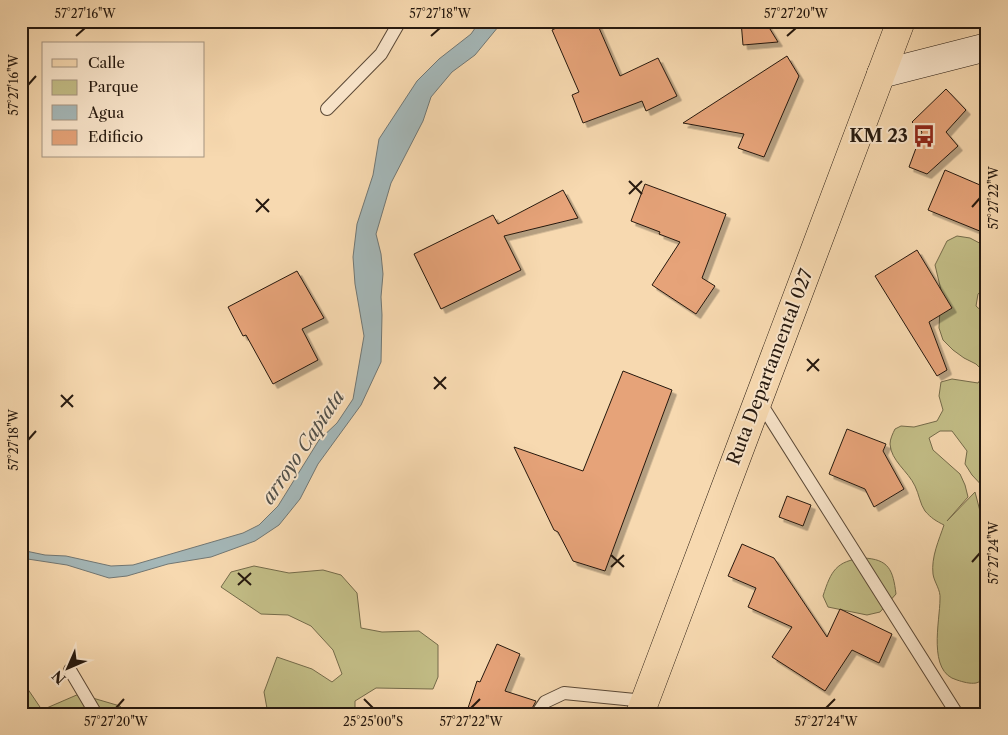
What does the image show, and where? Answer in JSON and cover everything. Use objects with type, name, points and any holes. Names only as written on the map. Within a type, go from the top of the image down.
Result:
[{"type":"main road","name":"Ruta Departamental 027","points":[[643,707],[901,21]]},
{"type":"main road","points":[[881,74],[987,47]]},
{"type":"lane","points":[[327,109],[381,54],[400,21]]},
{"type":"lane","points":[[758,400],[957,714]]},
{"type":"lane","points":[[70,670],[96,714]]},
{"type":"lane","points":[[537,714],[545,702],[564,693],[643,707]]},
{"type":"green space","points":[[957,236],[970,238],[987,247],[987,286],[978,294],[976,306],[987,316],[987,491],[972,475],[965,464],[967,451],[952,431],[940,431],[929,438],[933,450],[960,474],[968,497],[947,521],[975,492],[980,511],[981,525],[987,529],[987,593],[984,606],[987,610],[987,679],[977,683],[966,683],[948,675],[938,657],[937,632],[940,596],[934,577],[933,561],[944,525],[929,516],[925,511],[915,486],[893,456],[890,444],[895,429],[901,426],[914,427],[937,421],[943,410],[939,396],[941,382],[952,379],[978,383],[985,373],[976,364],[953,350],[943,340],[939,328],[941,290],[935,265],[947,241]]},
{"type":"green space","points":[[863,558],[879,561],[888,567],[893,578],[896,594],[880,612],[867,615],[828,607],[823,596],[832,574],[846,562]]},
{"type":"green space","points":[[254,566],[289,573],[323,570],[341,575],[357,593],[361,628],[382,632],[419,631],[438,645],[438,677],[433,689],[376,688],[355,701],[355,714],[268,714],[264,692],[277,657],[312,669],[332,682],[342,674],[333,650],[311,626],[288,615],[261,614],[221,587],[231,572]]},
{"type":"green space","points":[[23,682],[42,710],[79,694],[120,706],[124,714],[21,714],[21,683]]},
{"type":"water","points":[[480,21],[503,21],[475,55],[452,72],[431,97],[423,121],[391,183],[376,234],[383,274],[381,362],[361,405],[318,464],[300,499],[279,525],[255,541],[211,557],[168,564],[127,576],[109,578],[67,565],[21,558],[21,550],[45,555],[66,556],[111,566],[133,565],[243,533],[259,525],[278,506],[319,440],[337,423],[353,399],[364,336],[355,284],[353,257],[357,224],[373,175],[379,139],[417,81],[439,59],[471,34]]},
{"type":"building","points":[[571,21],[596,21],[620,76],[658,58],[677,96],[646,111],[642,101],[583,123],[572,95],[579,92],[552,30]]},
{"type":"building","points":[[741,21],[765,21],[778,42],[743,45]]},
{"type":"building","points":[[787,56],[799,76],[764,157],[738,148],[744,134],[683,123]]},
{"type":"building","points":[[946,89],[966,110],[946,132],[958,146],[927,174],[909,167],[922,132],[912,122]]},
{"type":"building","points":[[945,170],[987,188],[987,234],[928,210]]},
{"type":"building","points":[[645,184],[726,214],[702,278],[715,286],[696,314],[652,285],[680,242],[631,221]]},
{"type":"building","points":[[563,190],[578,218],[504,236],[521,270],[441,309],[414,254],[493,215],[498,224]]},
{"type":"building","points":[[917,250],[952,308],[929,322],[947,370],[937,376],[875,276]]},
{"type":"building","points":[[297,271],[324,318],[302,329],[318,360],[273,384],[246,335],[243,336],[228,307]]},
{"type":"building","points":[[623,371],[672,390],[605,571],[573,561],[558,532],[554,530],[514,447],[583,471]]},
{"type":"building","points":[[847,429],[886,444],[883,451],[904,489],[874,507],[865,489],[829,474]]},
{"type":"building","points":[[787,496],[811,505],[803,526],[779,517]]},
{"type":"building","points":[[742,544],[774,558],[827,637],[840,609],[892,634],[879,663],[852,650],[825,691],[772,657],[792,627],[748,607],[756,588],[728,576]]},
{"type":"building","points":[[497,644],[520,654],[505,691],[536,701],[529,714],[466,714],[477,681],[480,682]]},
{"type":"place","name":"KM 23","points":[[924,136]]},
{"type":"water label","name":"arroyo Capiata","points":[[303,447]]}]
